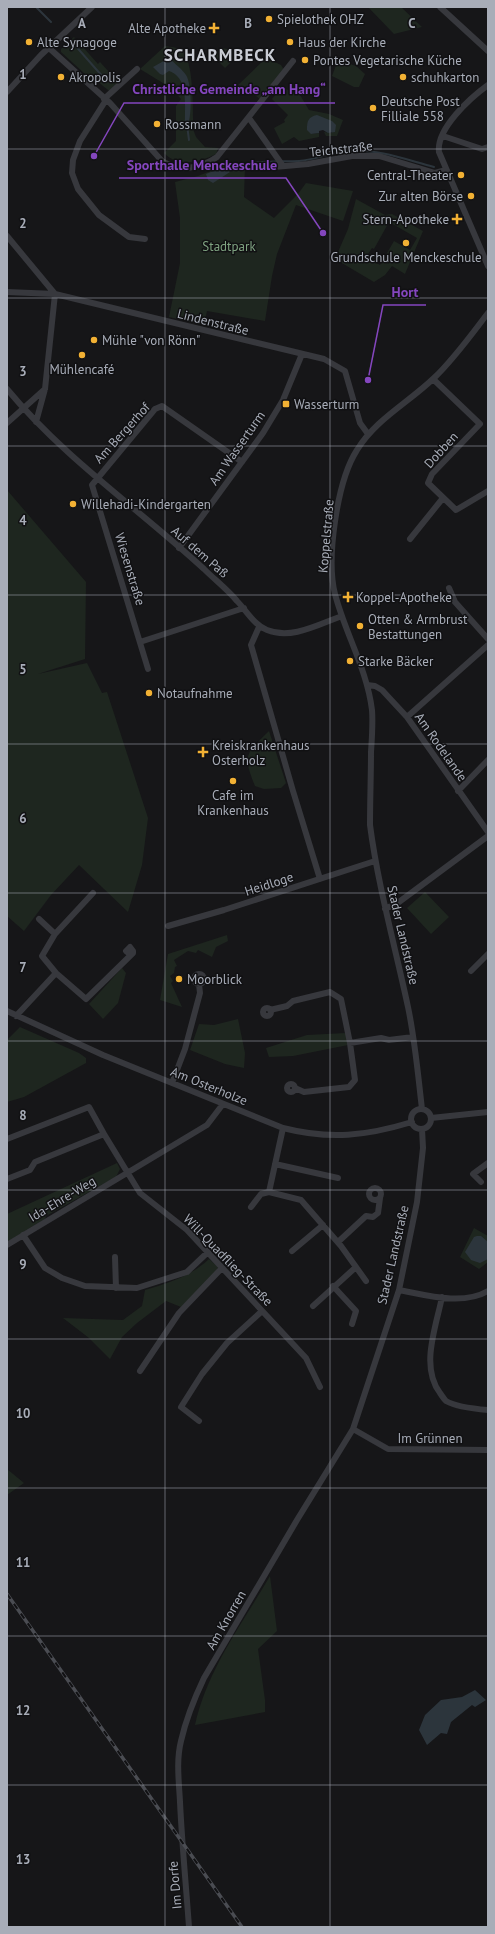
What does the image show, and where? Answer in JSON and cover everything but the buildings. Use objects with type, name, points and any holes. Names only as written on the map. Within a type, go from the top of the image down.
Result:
[{"type":"street","points":[[7,92],[49,48],[92,7]]},
{"type":"street","points":[[440,7],[488,51]]},
{"type":"street","points":[[49,48],[105,99],[162,161],[171,166],[180,168],[205,165],[217,157],[293,61]]},
{"type":"street","points":[[137,69],[105,99],[80,140],[73,160],[72,173],[78,189],[100,215],[129,237],[145,238]]},
{"type":"street","points":[[488,85],[461,109],[438,146],[446,170],[488,266]]},
{"type":"street","points":[[249,118],[280,163]]},
{"type":"street","points":[[443,136],[482,148],[488,148]]},
{"type":"street","name":"Teichstraße","points":[[263,168],[280,163],[352,156],[379,156],[434,173],[446,170]]},
{"type":"street","points":[[7,236],[55,294],[45,389],[36,422]]},
{"type":"street","name":"Lindenstraße","points":[[7,292],[55,294],[324,359],[345,371],[360,423],[368,434]]},
{"type":"street","name":"Koppelstraße","points":[[375,861],[370,825],[372,710],[367,685],[342,616],[332,578],[332,558],[338,501],[346,468],[368,434],[387,416],[434,378],[452,360],[488,313]]},
{"type":"street","name":"Am Wasserturm","points":[[179,548],[263,433],[283,400],[302,354]]},
{"type":"street","name":"Dobben","points":[[434,378],[480,424],[432,474],[428,483],[456,510],[488,491]]},
{"type":"street","name":"Auf dem Paß","points":[[7,389],[22,408],[36,422],[231,595],[260,627]]},
{"type":"street","points":[[7,423],[45,389]]},
{"type":"street","name":"Am Bergerhof","points":[[98,477],[155,409],[162,406],[242,462]]},
{"type":"street","name":"Wiesenstraße","points":[[98,477],[92,485],[148,669]]},
{"type":"street","points":[[410,539],[443,498]]},
{"type":"street","points":[[449,588],[455,602],[488,640]]},
{"type":"street","points":[[140,642],[244,608]]},
{"type":"street","points":[[320,879],[251,645],[260,627],[277,633],[291,634],[342,616]]},
{"type":"street","points":[[407,717],[488,645]]},
{"type":"street","name":"Am Rodelande","points":[[367,685],[375,686],[382,690],[407,717],[488,832]]},
{"type":"street","points":[[458,791],[488,760]]},
{"type":"street","points":[[385,909],[399,902],[488,836]]},
{"type":"street","name":"Heidloge","points":[[168,926],[224,910],[375,861]]},
{"type":"street","name":"Stader Landstraße","points":[[375,861],[413,1037],[422,1109]]},
{"type":"street","points":[[93,893],[55,934],[42,956],[56,973],[86,999],[130,954]]},
{"type":"street","points":[[39,919],[55,934]]},
{"type":"street","points":[[471,971],[488,954]]},
{"type":"street","points":[[16,1016],[56,973]]},
{"type":"street","points":[[172,1083],[185,1049],[200,993],[199,984]]},
{"type":"street","points":[[270,1010],[287,1006],[293,1001],[330,992],[341,999],[356,1080],[349,1087],[304,1092],[294,1088]]},
{"type":"street","name":"Am Osterholze","points":[[7,1011],[172,1083],[283,1128],[306,1134],[348,1136],[380,1131],[412,1122]]},
{"type":"street","points":[[350,1043],[380,1038],[389,1040],[413,1037]]},
{"type":"street","points":[[128,1173],[207,1125],[223,1104]]},
{"type":"street","name":"Will-Quadflieg-Straße","points":[[7,1139],[89,1107],[140,1193],[187,1230],[208,1252],[306,1358],[320,1387]]},
{"type":"street","points":[[422,1109],[428,1112],[431,1118],[429,1125],[422,1129],[417,1128],[412,1122],[413,1113],[422,1109]]},
{"type":"street","points":[[431,1118],[488,1112]]},
{"type":"street","points":[[269,1192],[283,1128]]},
{"type":"street","name":"Stader Landstraße","points":[[353,1429],[399,1290],[417,1202],[423,1148],[422,1129]]},
{"type":"street","points":[[7,1179],[30,1170],[35,1162],[104,1134]]},
{"type":"street","points":[[481,1182],[474,1174],[488,1162]]},
{"type":"street","points":[[275,1164],[338,1178]]},
{"type":"street","name":"Ida-Ehre-Weg","points":[[7,1245],[72,1204],[128,1173]]},
{"type":"street","points":[[251,1207],[261,1194],[269,1192],[301,1200],[338,1242],[366,1281]]},
{"type":"street","points":[[338,1242],[366,1216],[373,1217],[378,1213],[380,1198]]},
{"type":"street","points":[[292,1251],[323,1225]]},
{"type":"street","points":[[24,1235],[45,1268],[62,1278],[86,1286],[137,1288],[187,1272],[208,1252]]},
{"type":"street","points":[[115,1257],[116,1288]]},
{"type":"street","points":[[313,1306],[333,1286],[356,1267]]},
{"type":"street","points":[[140,1371],[179,1314],[222,1268]]},
{"type":"street","points":[[333,1286],[356,1311],[352,1324]]},
{"type":"street","points":[[399,1290],[442,1297],[466,1298],[487,1294]]},
{"type":"street","points":[[442,1297],[431,1350],[432,1374],[435,1386],[445,1400],[472,1408],[488,1410]]},
{"type":"street","points":[[199,1421],[181,1407],[202,1374],[226,1344],[262,1311]]},
{"type":"street","name":"Im Grünnen","points":[[353,1429],[388,1449],[488,1450]]},
{"type":"street","name":"Am Knorren","points":[[182,1842],[178,1766],[180,1742],[193,1701],[204,1678],[297,1520],[353,1429]]},
{"type":"street","name":"Im Dorfe","points":[[182,1842],[189,1927]]},
{"type":"green space","points":[[368,7],[401,7],[422,27],[394,34]]},
{"type":"green space","points":[[74,37],[98,64],[100,62],[120,84],[111,92],[85,74],[61,52],[61,49]]},
{"type":"green space","points":[[165,46],[174,47],[183,51],[187,57],[193,100],[193,129],[196,137],[205,147],[218,148],[216,154],[196,161],[182,162],[170,158],[164,153],[176,141],[176,106],[181,99],[171,88],[140,69]]},
{"type":"green space","points":[[222,48],[241,52],[225,68],[212,55]]},
{"type":"green space","points":[[266,58],[281,65],[284,70],[260,99],[244,89],[242,92],[236,87]]},
{"type":"green space","points":[[338,60],[356,66],[365,74],[359,87],[354,87],[332,76]]},
{"type":"green space","points":[[281,87],[300,95],[309,110],[329,114],[343,120],[337,136],[326,136],[324,132],[332,133],[332,121],[311,134],[319,133],[319,137],[299,141],[294,137],[282,144],[274,128],[285,122],[284,120],[288,115],[272,99]]},
{"type":"green space","name":"Stadtpark","points":[[245,165],[244,197],[274,218],[298,194],[306,183],[353,191],[343,221],[296,205],[277,254],[265,321],[207,311],[204,325],[169,317],[180,263],[180,218],[175,182],[198,176],[223,166]]},
{"type":"green space","points":[[356,199],[385,215],[392,214],[423,231],[405,274],[392,266],[385,275],[374,282],[335,259],[348,229]],"holes":[[[389,222],[417,238],[410,250],[394,241],[380,265],[366,257],[372,248],[374,249]]]},
{"type":"green space","points":[[7,490],[86,582],[85,659],[38,674],[87,663],[102,693],[107,692],[148,818],[142,865],[128,912],[79,865],[51,895],[24,931],[7,916]]},
{"type":"green space","points":[[269,731],[286,783],[281,788],[264,789],[255,786],[248,767],[248,755],[255,745]]},
{"type":"green space","points":[[425,892],[449,917],[431,934],[407,908]]},
{"type":"green space","points":[[227,935],[228,941],[216,947],[212,957],[198,950],[196,953],[188,951],[174,960],[177,966],[175,967],[174,973],[170,976],[173,981],[171,983],[182,1007],[160,1000],[168,954]]},
{"type":"green space","points":[[122,968],[126,973],[118,1003],[103,1019],[89,1004]]},
{"type":"green space","points":[[238,1019],[245,1053],[244,1068],[225,1064],[190,1050],[199,1024],[214,1025]]},
{"type":"green space","points":[[20,1027],[79,1053],[86,1058],[86,1063],[24,1097],[7,1102],[7,1040]]},
{"type":"green space","points":[[346,1033],[348,1045],[293,1056],[269,1057],[266,1048],[307,1035]]},
{"type":"green space","points":[[117,1163],[120,1169],[116,1177],[46,1216],[45,1219],[7,1242],[7,1214]]},
{"type":"green space","points":[[474,1228],[488,1236],[488,1262],[479,1269],[460,1257]]},
{"type":"green space","points":[[209,1259],[218,1267],[215,1274],[181,1307],[166,1301],[137,1323],[122,1337],[110,1359],[89,1338],[63,1318],[123,1320],[142,1306],[145,1290],[171,1282],[195,1270]]},
{"type":"green space","points":[[7,1469],[24,1483],[7,1495]]},
{"type":"green space","points":[[270,1576],[277,1631],[258,1649],[265,1700],[265,1712],[195,1725],[208,1685],[226,1648]]},
{"type":"shaded area","points":[[169,58],[186,75],[188,79],[190,93],[190,117],[187,127],[185,125],[185,102],[183,87],[180,80],[176,75],[169,71],[163,75],[153,67]]},
{"type":"shaded area","points":[[317,115],[332,121],[336,125],[335,132],[328,133],[323,130],[319,131],[319,133],[311,134],[307,130],[308,122],[310,118]]},
{"type":"shaded area","points":[[221,168],[225,168],[230,172],[213,183],[208,180],[206,174]]},
{"type":"shaded area","points":[[481,1236],[488,1242],[488,1259],[480,1263],[471,1260],[465,1252],[474,1237]]},
{"type":"shaded area","points":[[475,1690],[486,1700],[475,1707],[472,1705],[451,1722],[447,1734],[441,1733],[427,1745],[419,1730],[425,1715],[441,1700],[462,1697]]},
{"type":"waterway","points":[[36,7],[51,22]]},
{"type":"waterway","points":[[73,43],[103,77]]},
{"type":"waterway","points":[[187,125],[189,140]]},
{"type":"waterway","points":[[224,170],[251,163],[306,160],[344,151],[382,153],[434,167]]},
{"type":"railway","points":[[7,1594],[242,1927]]},
{"type":"place","name":"Spielothek OHZ","points":[[269,19]]},
{"type":"place","name":"Alte Apotheke","points":[[214,28]]},
{"type":"place","name":"Alte Synagoge","points":[[29,42]]},
{"type":"place","name":"Haus der Kirche","points":[[290,42]]},
{"type":"place","name":"Pontes Vegetarische Küche","points":[[305,60]]},
{"type":"place","name":"Akropolis","points":[[61,77]]},
{"type":"place","name":"schuhkarton","points":[[403,77]]},
{"type":"place","name":"Deutsche Post Filliale 558","points":[[373,108]]},
{"type":"place","name":"Rossmann","points":[[157,124]]},
{"type":"place","name":"Christliche Gemeinde „am Hang“","points":[[94,156]]},
{"type":"place","name":"Central-Theater","points":[[461,175]]},
{"type":"place","name":"Zur alten Börse","points":[[471,196]]},
{"type":"place","name":"Stern-Apotheke","points":[[457,219]]},
{"type":"place","name":"Sporthalle Menckeschule","points":[[323,233]]},
{"type":"place","name":"Grundschule Menckeschule","points":[[406,243]]},
{"type":"place","name":"Mühle \"von Rönn\"","points":[[94,340]]},
{"type":"place","name":"Mühlencafé","points":[[82,355]]},
{"type":"place","name":"Hort","points":[[368,380]]},
{"type":"place","name":"Wasserturm","points":[[286,404]]},
{"type":"place","name":"Willehadi-Kindergarten","points":[[73,504]]},
{"type":"place","name":"Koppel-Apotheke","points":[[348,597]]},
{"type":"place","name":"Otten & Armbrust Bestattungen","points":[[360,626]]},
{"type":"place","name":"Starke Bäcker","points":[[350,661]]},
{"type":"place","name":"Notaufnahme","points":[[149,693]]},
{"type":"place","name":"Kreiskrankenhaus Osterholz","points":[[203,752]]},
{"type":"place","name":"Cafe im Krankenhaus","points":[[233,781]]},
{"type":"place","name":"Moorblick","points":[[179,979]]},
{"type":"district","name":"SCHARMBECK","points":[[220,55]]}]
